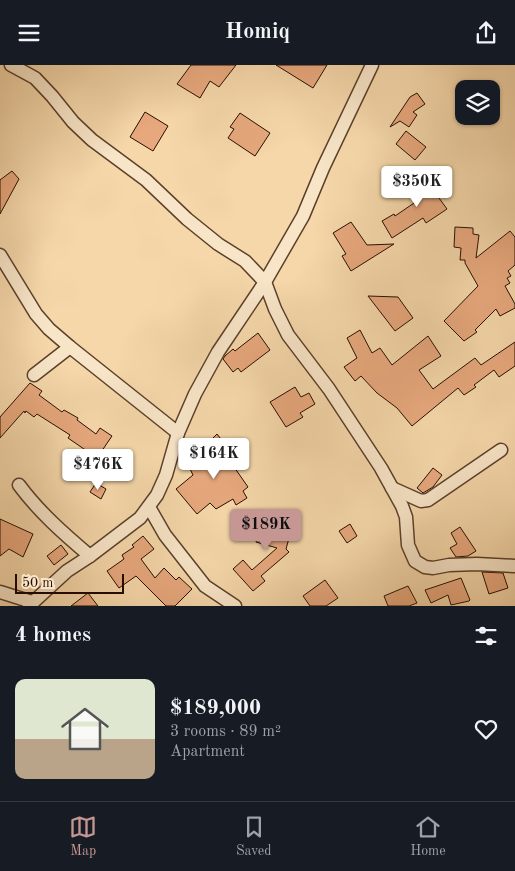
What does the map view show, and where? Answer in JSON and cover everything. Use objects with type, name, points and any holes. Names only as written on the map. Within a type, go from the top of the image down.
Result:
[{"type":"street","points":[[11,65],[35,78],[73,123],[92,140],[146,180],[187,219],[218,244],[245,261],[266,282],[275,309],[288,335],[330,389],[392,488],[406,517],[409,550],[415,561],[425,567],[433,568],[477,563],[515,566]]},
{"type":"street","points":[[0,592],[30,604],[67,571],[140,518],[149,507],[166,475],[178,433],[195,394],[218,352],[266,282],[304,216],[323,168],[372,65]]},
{"type":"street","points":[[0,255],[36,314],[70,347],[178,433]]},
{"type":"street","points":[[34,375],[70,347]]},
{"type":"street","points":[[392,488],[421,501],[428,500],[501,451]]},
{"type":"street","points":[[19,485],[29,499],[65,535],[90,556]]},
{"type":"street","points":[[149,507],[165,535],[205,586],[235,606]]},
{"type":"building","points":[[191,65],[236,65],[219,87],[210,81],[200,98],[177,84]]},
{"type":"building","points":[[276,65],[327,65],[313,88]]},
{"type":"building","points":[[417,93],[425,104],[413,112],[417,115],[409,127],[400,121],[390,127],[410,97]]},
{"type":"building","points":[[145,112],[168,126],[153,151],[130,137]]},
{"type":"building","points":[[240,113],[270,133],[255,156],[228,138],[234,129],[230,127]]},
{"type":"building","points":[[406,131],[426,147],[415,160],[396,144]]},
{"type":"building","points":[[12,171],[19,179],[0,214],[0,180]]},
{"type":"building","points":[[429,174],[436,184],[431,187],[447,209],[426,223],[423,218],[392,238],[382,221],[394,214],[395,216],[420,199],[412,186]]},
{"type":"building","points":[[351,222],[367,245],[394,244],[351,271],[342,256],[346,254],[333,233]]},
{"type":"building","points":[[455,227],[473,228],[473,234],[479,235],[476,258],[510,231],[515,237],[515,265],[508,271],[511,276],[507,278],[510,283],[505,286],[515,304],[515,308],[500,316],[496,309],[475,330],[477,332],[464,341],[444,321],[478,286],[465,260],[460,260],[461,248],[454,247]]},
{"type":"building","points":[[368,296],[398,297],[413,318],[395,331]]},
{"type":"building","points":[[360,330],[372,353],[380,348],[392,365],[428,336],[441,356],[419,370],[433,389],[475,358],[481,365],[515,342],[515,366],[499,377],[494,370],[474,385],[476,387],[464,395],[458,388],[412,426],[397,408],[377,393],[361,376],[355,381],[344,367],[357,358],[347,338]]},
{"type":"building","points":[[258,333],[270,350],[241,372],[238,368],[233,372],[223,359],[233,349],[235,351]]},
{"type":"building","points":[[30,383],[42,391],[39,395],[62,412],[64,410],[78,418],[77,420],[96,434],[100,428],[112,436],[97,458],[68,438],[70,435],[37,414],[34,417],[26,411],[0,438],[0,417]]},
{"type":"building","points":[[295,387],[301,397],[309,393],[315,404],[300,413],[303,417],[286,427],[270,402]]},
{"type":"building","points":[[217,434],[235,462],[232,464],[248,487],[243,491],[247,498],[236,505],[233,499],[216,509],[210,503],[197,514],[176,489],[193,475],[190,469],[214,454],[206,445]]},
{"type":"building","points":[[433,468],[442,475],[433,487],[423,493],[417,488]]},
{"type":"building","points":[[96,483],[106,489],[101,499],[90,492]]},
{"type":"building","points":[[265,513],[279,517],[277,526],[291,531],[286,549],[289,552],[261,576],[265,581],[253,591],[233,569],[243,560],[252,570],[277,548],[256,542]]},
{"type":"building","points":[[0,519],[33,534],[23,557],[9,549],[0,556]]},
{"type":"building","points":[[350,524],[357,536],[347,543],[339,531]]},
{"type":"building","points":[[460,527],[476,551],[468,556],[456,557],[450,548],[457,544],[451,533]]},
{"type":"building","points":[[143,536],[154,549],[141,559],[155,578],[164,568],[176,580],[179,577],[192,589],[175,606],[166,606],[136,576],[119,588],[107,571],[124,559],[122,555],[134,547],[132,545]]},
{"type":"building","points":[[61,545],[68,554],[54,565],[47,556]]},
{"type":"building","points":[[482,572],[503,573],[508,588],[489,594]]},
{"type":"building","points":[[461,578],[469,601],[451,605],[448,595],[431,603],[425,590]]},
{"type":"building","points":[[325,580],[338,598],[326,606],[310,606],[303,596]]},
{"type":"building","points":[[408,586],[417,603],[409,606],[388,606],[384,596]]},
{"type":"building","points":[[88,593],[98,606],[71,606]]}]
